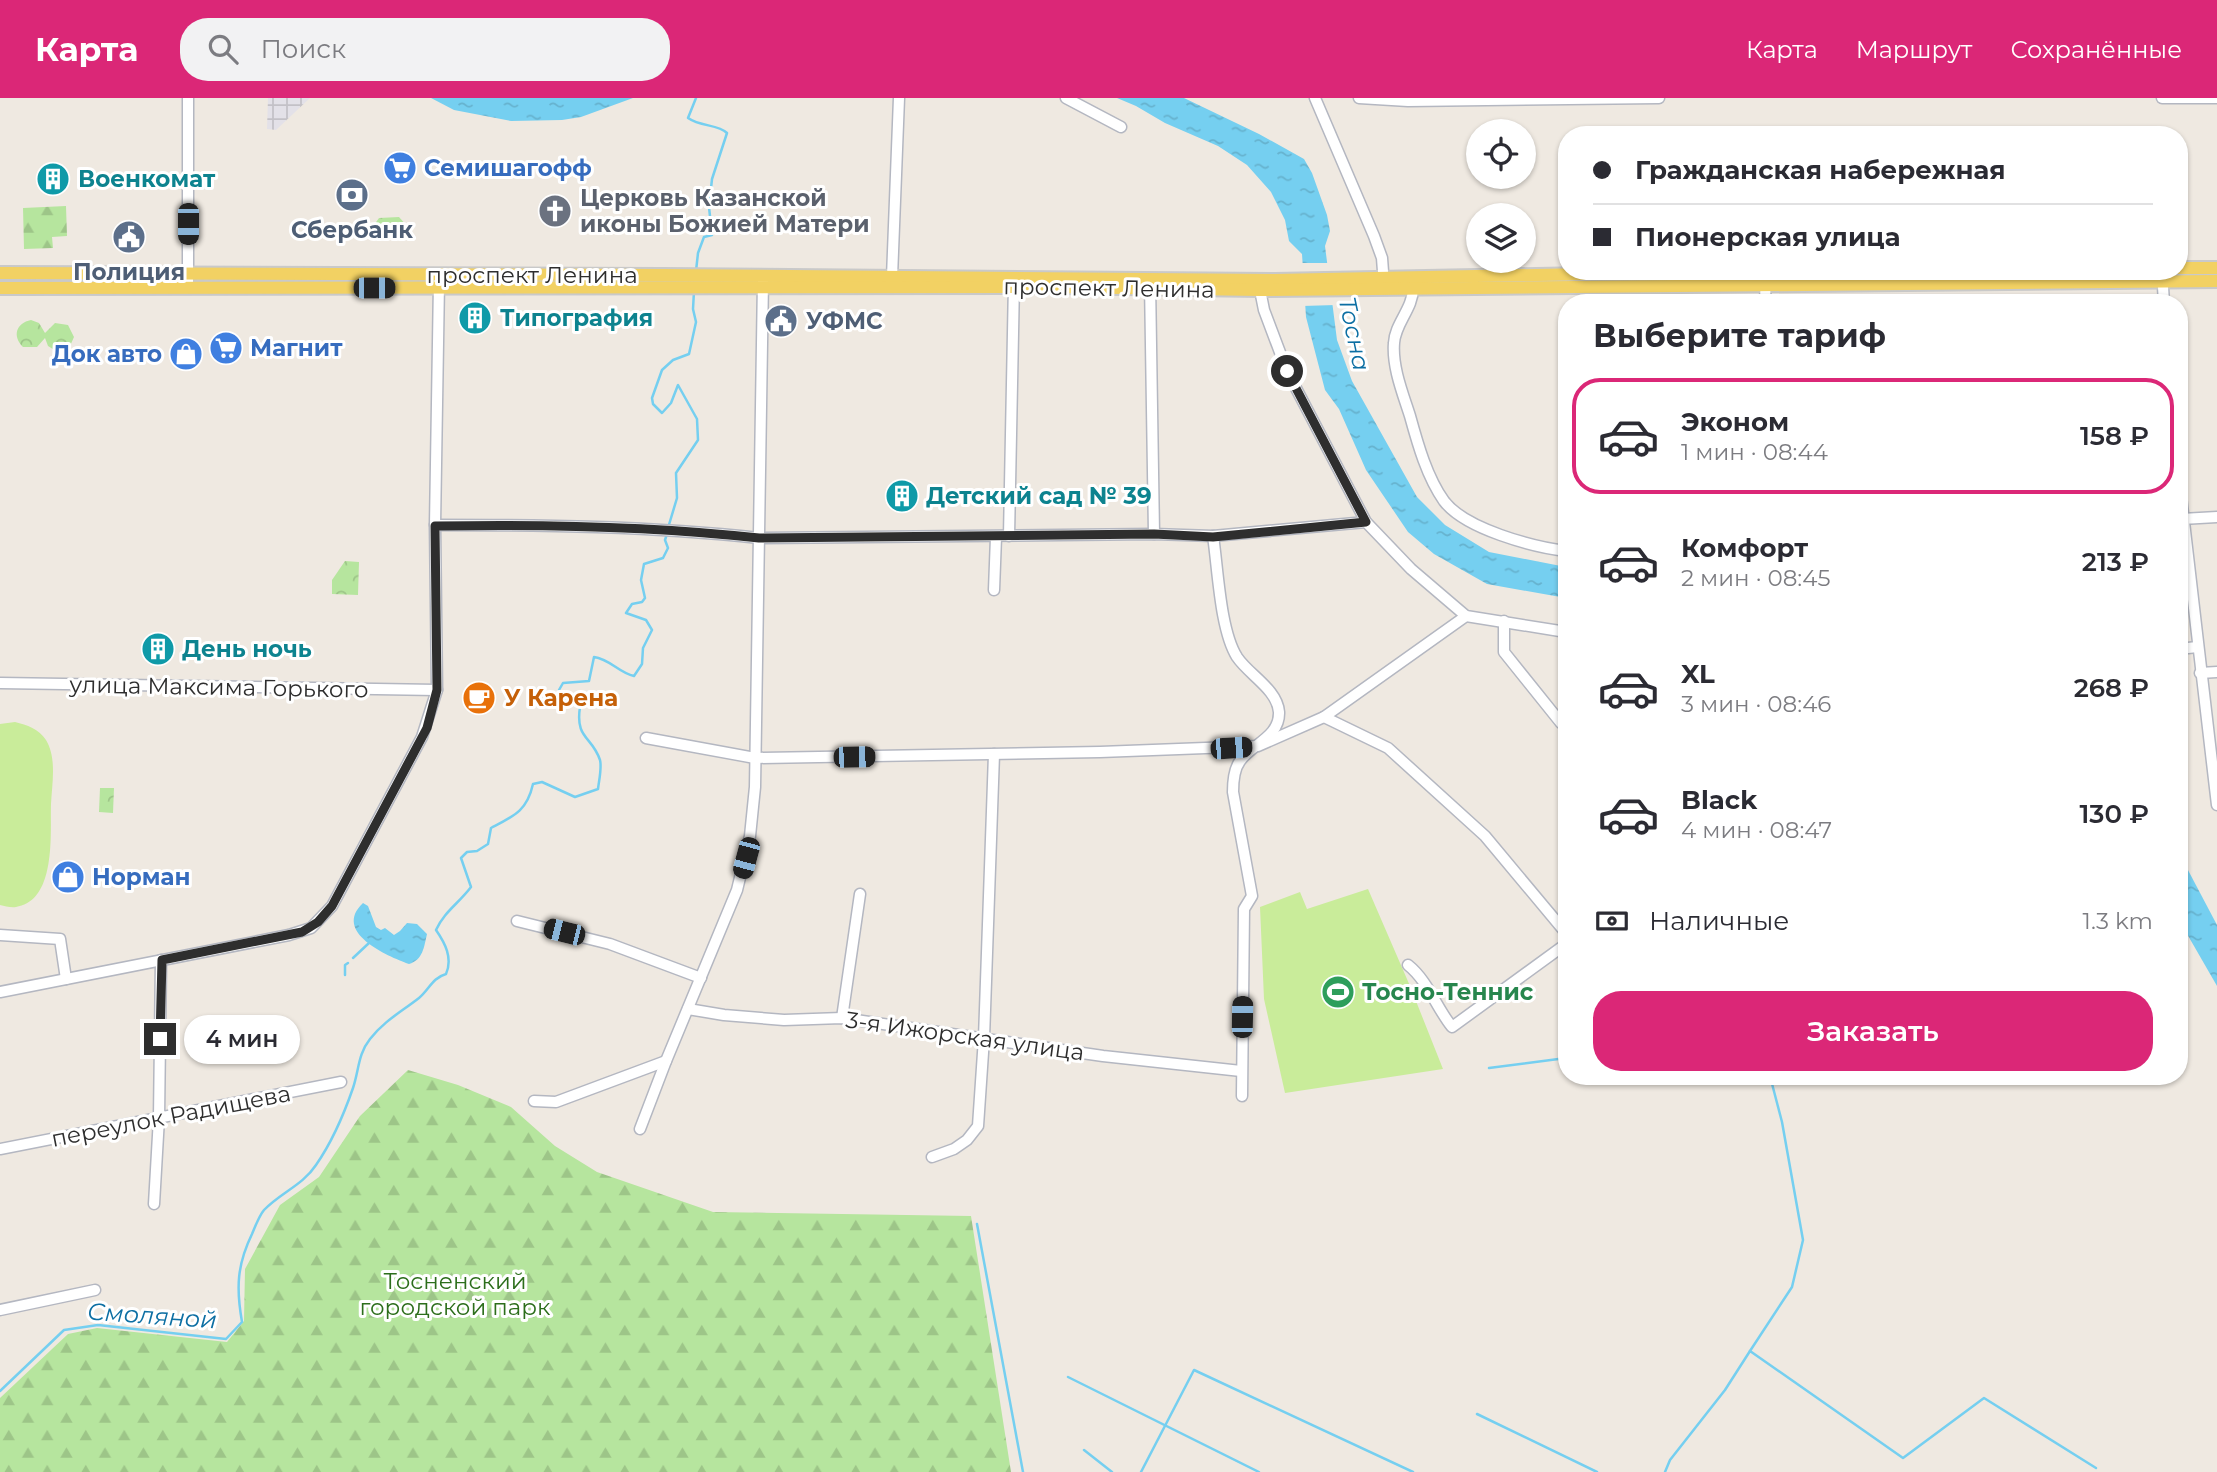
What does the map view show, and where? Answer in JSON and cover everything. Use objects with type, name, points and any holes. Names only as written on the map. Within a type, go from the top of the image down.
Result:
[{"type":"main road","points":[[2188,268],[2217,268]]},
{"type":"main road","name":"проспект Ленина","points":[[0,273],[188,274],[439,281],[1275,285],[1558,278]]},
{"type":"main road","name":"проспект Ленина","points":[[763,282],[892,277],[1014,282]]},
{"type":"main road","name":"проспект Ленина","points":[[2188,279],[2217,281]]},
{"type":"main road","name":"проспект Ленина","points":[[1384,284],[1413,288],[2014,280]]},
{"type":"main road","name":"проспект Ленина","points":[[0,288],[188,288],[439,281]]},
{"type":"main road","name":"проспект Ленина","points":[[1150,284],[1260,290],[1275,285]]},
{"type":"street","points":[[188,98],[188,288]]},
{"type":"street","points":[[892,277],[899,98]]},
{"type":"street","points":[[1066,98],[1121,127]]},
{"type":"street","points":[[1315,98],[1374,236],[1382,258],[1384,284]]},
{"type":"street","points":[[1359,98],[1659,98]]},
{"type":"street","points":[[2162,98],[2217,99]]},
{"type":"street","points":[[1766,280],[1766,294]]},
{"type":"street","points":[[0,992],[289,935],[311,928],[332,906],[427,728],[437,690],[435,526],[439,281]]},
{"type":"street","points":[[640,1129],[737,890],[746,858],[753,815],[763,282]]},
{"type":"street","points":[[1009,536],[1014,282]]},
{"type":"street","points":[[1150,284],[1154,534]]},
{"type":"street","points":[[1413,288],[1413,299],[1394,342],[1396,366],[1421,454],[1444,500],[1460,517],[1489,531],[1558,549]]},
{"type":"street","points":[[1260,290],[1264,310],[1287,371],[1366,522],[1411,569],[1466,616],[1558,631]]},
{"type":"street","points":[[2188,519],[2217,517]]},
{"type":"street","points":[[435,526],[543,525],[698,531],[759,538],[1154,534],[1213,537],[1366,522]]},
{"type":"street","points":[[994,590],[996,537]]},
{"type":"street","points":[[1213,537],[1228,639],[1238,658],[1274,697],[1279,712],[1277,724],[1271,734],[1239,762],[1233,780],[1252,896],[1244,909],[1242,1096]]},
{"type":"street","points":[[2188,590],[2217,805]]},
{"type":"street","points":[[646,738],[755,758],[1258,746],[1324,717],[1466,616]]},
{"type":"street","points":[[1504,621],[1504,652],[1558,720]]},
{"type":"street","points":[[2188,648],[2197,647]]},
{"type":"street","points":[[2200,673],[2217,672]]},
{"type":"street","name":"улица Максима Горького","points":[[0,683],[437,690]]},
{"type":"street","points":[[1324,717],[1388,748],[1485,836],[1558,923]]},
{"type":"street","points":[[932,1157],[954,1149],[967,1140],[978,1126],[984,1038],[994,754]]},
{"type":"street","points":[[842,1018],[860,894]]},
{"type":"street","points":[[517,921],[610,944],[701,978]]},
{"type":"street","points":[[0,935],[60,939],[66,979]]},
{"type":"street","points":[[1408,965],[1418,973],[1440,1013],[1452,1027],[1558,950]]},
{"type":"street","points":[[154,1204],[159,1118],[162,960]]},
{"type":"street","name":"3-я Ижорская улица","points":[[688,1009],[773,1020],[842,1018],[1103,1056],[1241,1071]]},
{"type":"street","points":[[534,1101],[556,1102],[666,1061]]},
{"type":"street","name":"переулок Радищева","points":[[0,1149],[341,1082]]},
{"type":"street","points":[[0,1310],[95,1290]]},
{"type":"shaded area","points":[[268,98],[310,98],[276,130],[267,129]]},
{"type":"green space","points":[[66,206],[67,236],[52,237],[53,248],[24,249],[23,208]]},
{"type":"green space","points":[[399,217],[407,226],[401,233],[379,234],[374,225],[379,218]]},
{"type":"green space","points":[[31,320],[39,323],[45,333],[55,323],[68,325],[74,337],[70,346],[56,351],[48,346],[45,338],[37,347],[23,347],[17,339],[17,330]]},
{"type":"green space","points":[[345,561],[359,562],[358,595],[332,594],[332,580]]},
{"type":"green space","points":[[15,722],[32,728],[43,736],[52,755],[53,771],[50,847],[45,879],[39,892],[29,902],[12,907],[0,905],[0,724]]},
{"type":"green space","points":[[100,788],[114,788],[113,813],[99,812]]},
{"type":"green space","name":"Тосно-Теннис","points":[[1368,889],[1443,1069],[1285,1093],[1264,999],[1260,907],[1300,892],[1307,909]]},
{"type":"green space","name":"Тосненский городской парк","points":[[408,1070],[458,1085],[511,1107],[555,1146],[597,1172],[713,1212],[971,1216],[1011,1472],[0,1472],[0,1398],[68,1334],[97,1328],[227,1342],[244,1321],[245,1269],[280,1205],[319,1177],[360,1116]]},
{"type":"water","points":[[431,98],[633,98],[581,117],[511,121],[454,110]]},
{"type":"water","points":[[1117,98],[1184,98],[1304,159],[1312,173],[1330,231],[1325,246],[1337,340],[1352,381],[1417,497],[1445,525],[1489,552],[1558,565],[1558,597],[1487,584],[1434,554],[1408,532],[1366,470],[1339,409],[1325,390],[1306,317],[1302,254],[1289,241],[1285,220],[1271,192],[1247,165],[1218,146],[1165,123]]},
{"type":"water","points":[[2188,870],[2217,925],[2217,986],[2188,936]]},
{"type":"water","points":[[363,903],[368,906],[376,927],[381,930],[385,928],[394,935],[407,923],[417,924],[427,934],[422,952],[414,962],[409,964],[388,955],[358,933],[354,924],[355,914]]},
{"type":"pier","points":[[1299,263],[1331,263],[1336,305],[1302,306]]},
{"type":"waterway","name":"Смоляной","points":[[696,98],[688,118],[727,133],[712,179],[709,207],[712,235],[704,237],[698,253],[696,271]]},
{"type":"waterway","name":"Смоляной","points":[[668,528],[677,498],[676,473],[698,440],[697,419],[678,385],[671,403],[662,413],[653,404],[652,398],[662,370],[673,360],[689,354],[696,322],[693,309],[694,291]]},
{"type":"waterway","name":"Смоляной","points":[[0,1391],[64,1330],[98,1325],[226,1339],[242,1322],[239,1298],[241,1267],[260,1215],[270,1204],[305,1178],[322,1156],[346,1108],[361,1056],[370,1039],[387,1022],[419,998],[437,978],[446,974],[448,956],[436,930],[443,918],[471,887],[461,858],[467,852],[477,851],[488,844],[491,828],[523,807],[533,784],[542,782],[575,797],[598,789],[600,760],[582,732],[580,707],[561,696],[559,690],[563,683],[589,681],[594,657],[634,676],[642,664],[643,648],[652,630],[646,620],[626,613],[632,604],[642,602],[645,598],[641,580],[644,564],[663,558],[668,548],[665,540],[667,534]]},
{"type":"waterway","points":[[353,958],[369,943]]},
{"type":"waterway","points":[[345,975],[345,965],[348,963]]},
{"type":"waterway","points":[[1489,1068],[1558,1059]]},
{"type":"waterway","points":[[1750,1351],[1792,1287],[1803,1240],[1782,1122],[1772,1085]]},
{"type":"waterway","points":[[977,1224],[1023,1472]]},
{"type":"waterway","points":[[1665,1472],[1670,1460],[1725,1390],[1750,1351],[1903,1458],[1984,1398],[2096,1468]]},
{"type":"waterway","points":[[1141,1472],[1194,1370],[1413,1472]]},
{"type":"waterway","points":[[1068,1377],[1259,1472]]},
{"type":"waterway","points":[[1477,1414],[1597,1472]]},
{"type":"waterway","points":[[1084,1450],[1112,1472]]},
{"type":"place","name":"Семишагофф","points":[[400,168]]},
{"type":"place","name":"Военкомат","points":[[53,179]]},
{"type":"place","name":"Сбербанк","points":[[352,195]]},
{"type":"place","name":"Церковь Казанской иконы Божией Матери","points":[[555,211]]},
{"type":"place","name":"Полиция","points":[[129,237]]},
{"type":"place","name":"Типография","points":[[475,318]]},
{"type":"place","name":"УФМС","points":[[781,321]]},
{"type":"place","name":"Магнит","points":[[226,348]]},
{"type":"place","name":"Док авто","points":[[186,354]]},
{"type":"place","name":"Детский сад № 39","points":[[902,496]]},
{"type":"place","name":"День ночь","points":[[158,649]]},
{"type":"place","name":"У Карена","points":[[479,698]]},
{"type":"place","name":"Норман","points":[[68,877]]},
{"type":"place","name":"Тосно-Теннис","points":[[1338,992]]},
{"type":"route","points":[[160,1039],[162,960],[289,935],[311,928],[332,906],[400,781],[427,728],[437,690],[435,526],[543,525],[698,531],[759,538],[1154,534],[1213,537],[1366,522],[1287,371]]},
{"type":"water label","name":"Тосна","points":[[1354,334]]}]
